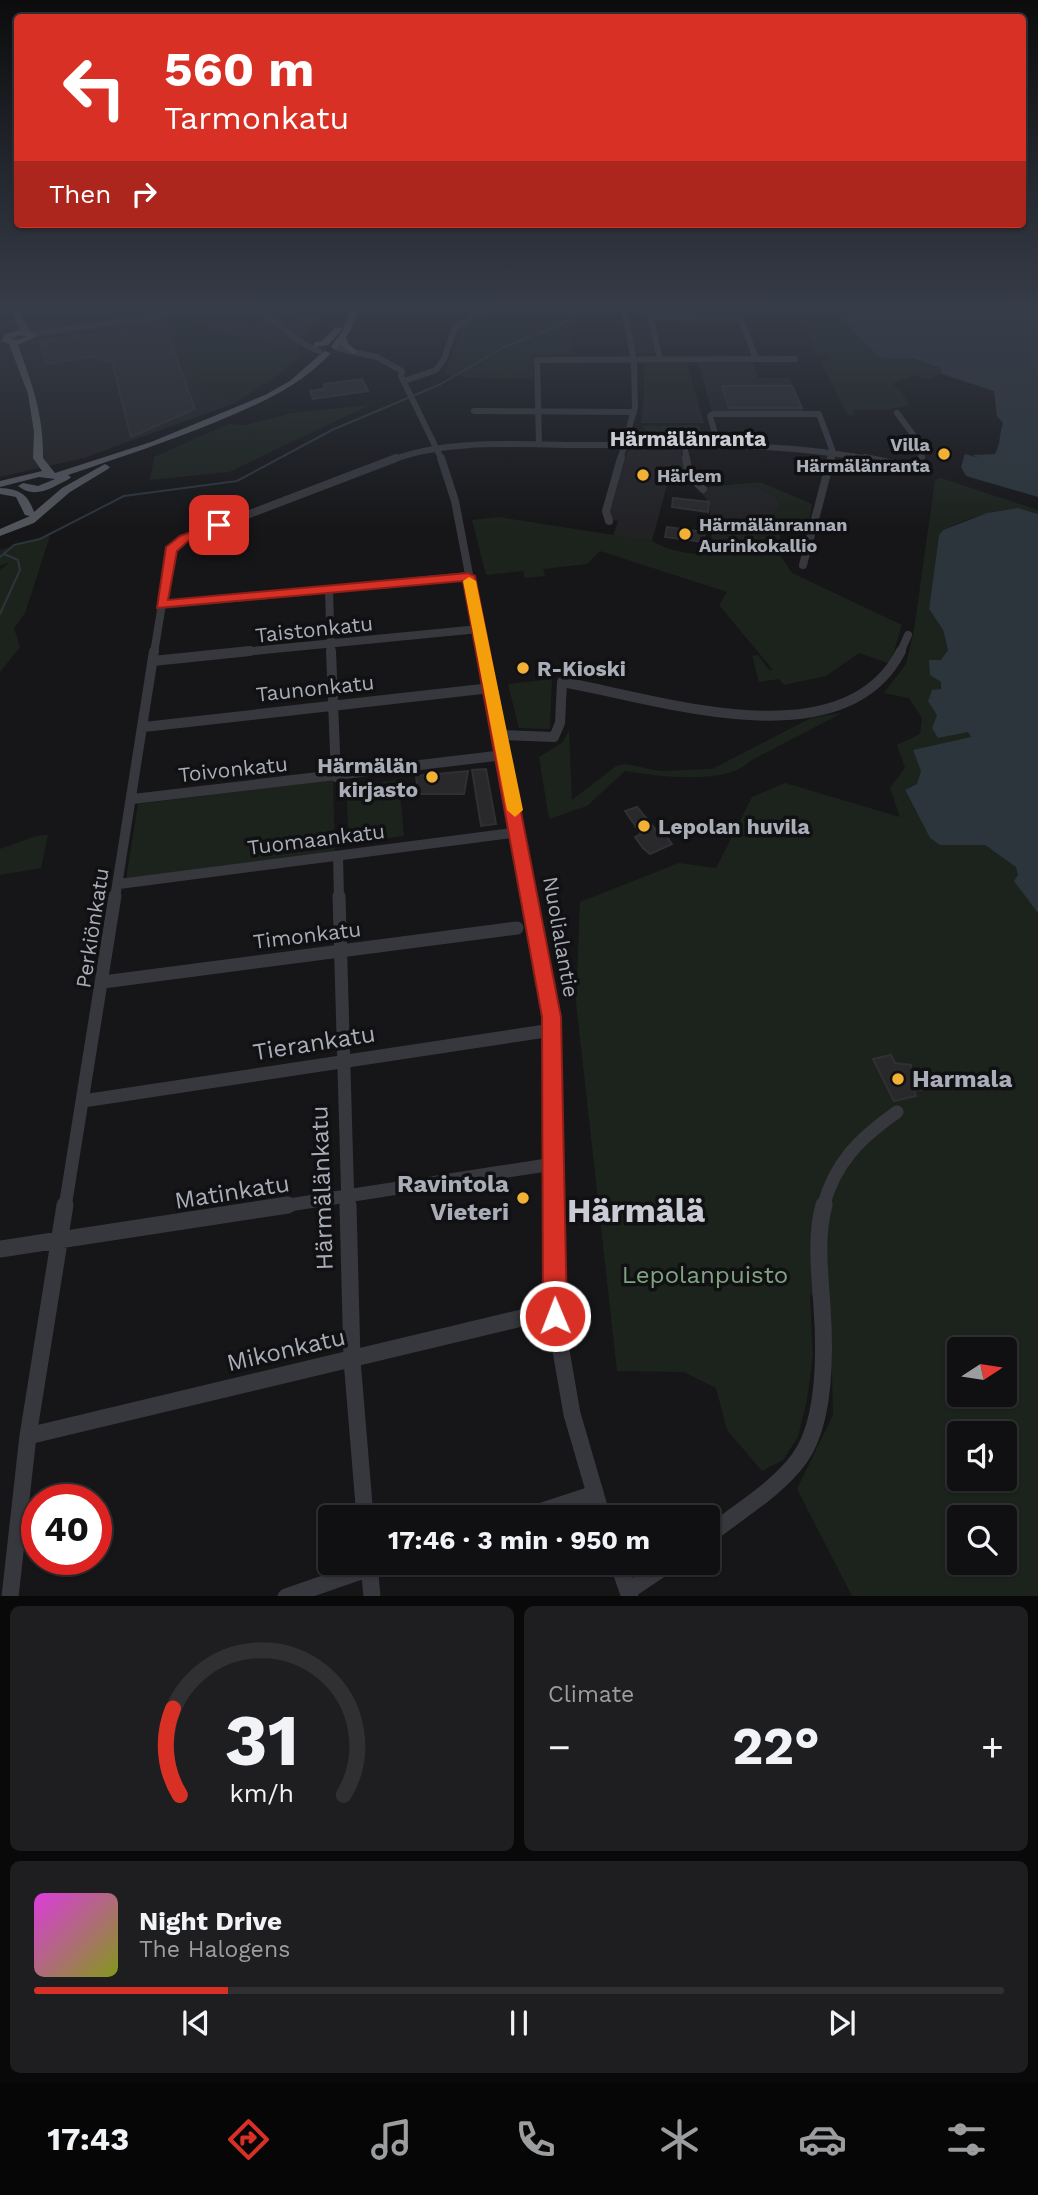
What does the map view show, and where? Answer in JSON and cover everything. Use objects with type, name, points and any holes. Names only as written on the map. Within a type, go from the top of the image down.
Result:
[{"type":"main road","points":[[26,381],[32,394],[35,425],[29,456],[28,482],[34,500],[29,513]]},
{"type":"main road","points":[[243,407],[284,381]]},
{"type":"main road","points":[[0,533],[30,521],[86,477],[154,444],[280,390],[292,381]]},
{"type":"main road","points":[[35,425],[39,432],[38,458],[50,480]]},
{"type":"main road","points":[[0,488],[50,480],[154,444]]},
{"type":"main road","points":[[28,482],[50,480]]},
{"type":"main road","points":[[0,526],[19,521],[29,513],[39,503],[50,480]]},
{"type":"main road","points":[[0,488],[21,495],[27,502],[29,513]]},
{"type":"street","name":"Nuolialantie","points":[[403,381],[438,449],[454,501],[519,832],[552,1030],[555,1316],[572,1414],[598,1505]]},
{"type":"street","points":[[537,381],[539,444]]},
{"type":"street","points":[[608,521],[606,511],[634,412],[634,381]]},
{"type":"street","points":[[474,411],[634,412]]},
{"type":"street","points":[[718,444],[710,416],[713,414],[818,413],[833,452],[803,565]]},
{"type":"street","name":"Perkiönkatu","points":[[10,1596],[28,1436],[62,1240],[171,550],[184,539],[365,469],[438,449],[539,444],[784,446],[918,468],[923,449],[897,413]]},
{"type":"street","points":[[684,444],[689,475],[703,489]]},
{"type":"street","points":[[161,605],[468,576]]},
{"type":"street","points":[[329,590],[336,777]]},
{"type":"street","name":"Taistonkatu","points":[[153,661],[479,629]]},
{"type":"street","points":[[500,735],[554,737],[561,723],[562,682],[722,716],[785,716],[839,704],[873,689],[894,668],[908,635]]},
{"type":"street","name":"Taunonkatu","points":[[144,727],[491,688]]},
{"type":"street","name":"Toivonkatu","points":[[133,799],[504,755]]},
{"type":"street","name":"Tuomaankatu","points":[[119,884],[519,832]]},
{"type":"street","name":"Härmälänkatu","points":[[338,856],[352,1360],[364,1505]]},
{"type":"street","name":"Timonkatu","points":[[103,982],[517,928]]},
{"type":"street","name":"Tierankatu","points":[[83,1101],[552,1030]]},
{"type":"street","points":[[720,1526],[798,1459],[808,1440],[819,1398],[824,1345],[819,1238],[822,1199],[853,1146],[872,1127],[897,1112]]},
{"type":"street","name":"Matinkatu","points":[[0,1249],[553,1164]]},
{"type":"street","name":"Mikonkatu","points":[[28,1436],[530,1316],[555,1316]]},
{"type":"street","points":[[559,1505],[594,1493]]},
{"type":"street","points":[[289,1596],[345,1575]]},
{"type":"street","points":[[372,1596],[373,1575]]},
{"type":"street","points":[[622,1575],[629,1594],[654,1575]]},
{"type":"shaded area","points":[[0,381],[268,381],[235,403],[84,458],[0,477]]},
{"type":"shaded area","points":[[703,381],[791,381],[804,412],[712,412]]},
{"type":"shaded area","points":[[965,381],[1038,381],[1038,497],[966,476],[961,467],[965,454],[979,458],[972,455],[995,454],[997,450],[1003,423],[997,416],[994,391]]},
{"type":"shaded area","points":[[644,394],[696,395],[704,423],[641,423]]},
{"type":"shaded area","points":[[628,450],[681,450],[686,476],[680,482],[668,481],[652,541],[613,536],[618,521],[608,519]]},
{"type":"shaded area","points":[[697,488],[759,488],[776,496],[780,505],[754,551],[713,555],[709,502]]},
{"type":"shaded area","points":[[1018,508],[1038,514],[1038,913],[1014,881],[1018,875],[1016,867],[985,845],[940,845],[930,838],[905,790],[917,784],[921,771],[913,750],[971,737],[968,732],[938,738],[932,728],[937,715],[928,701],[932,690],[941,689],[941,682],[930,675],[929,660],[941,660],[948,650],[943,630],[929,609],[939,535],[943,530],[987,513]]},
{"type":"green space","points":[[196,381],[268,381],[235,403],[198,386]]},
{"type":"green space","points":[[644,381],[692,381],[696,395],[644,394]]},
{"type":"green space","points":[[830,381],[898,381],[891,384],[900,390],[910,405],[888,410],[853,410],[855,415],[848,415]]},
{"type":"green space","points":[[370,405],[229,472],[150,480],[154,457],[228,424],[245,425],[292,413]]},
{"type":"green space","points":[[699,425],[703,439],[692,439],[690,432],[659,432],[660,439],[649,439],[643,426]]},
{"type":"green space","name":"Lepolanpuisto","points":[[941,478],[1038,510],[1038,514],[1014,510],[978,516],[943,530],[939,535],[929,609],[943,630],[948,651],[941,660],[929,660],[941,682],[938,738],[968,731],[971,737],[922,771],[917,784],[905,791],[930,838],[940,845],[985,845],[1017,867],[1019,875],[1015,881],[1038,913],[1038,1596],[852,1596],[797,1489],[833,1415],[831,1325],[810,1293],[813,1355],[807,1400],[798,1437],[783,1460],[762,1471],[727,1430],[716,1388],[684,1372],[617,1371],[576,1002],[580,902],[679,863],[716,868],[752,797],[785,783],[900,817],[890,788],[905,768],[897,745],[920,734],[922,718],[909,698],[884,693],[906,664],[914,630],[935,480]]},
{"type":"green space","points":[[760,482],[812,504],[809,522],[796,522],[780,531],[780,555],[792,573],[902,625],[890,664],[859,653],[826,676],[784,685],[779,679],[759,682],[752,656],[758,655],[769,670],[773,670],[719,605],[727,592],[600,551],[587,564],[543,569],[545,576],[525,578],[523,571],[486,575],[472,520],[499,517],[652,541],[676,551],[689,553],[753,551],[757,537],[780,505],[776,496],[759,488],[697,488]]},
{"type":"green space","points":[[50,536],[25,613],[14,628],[20,647],[0,672],[0,570],[10,562],[0,566],[0,550]]},
{"type":"green space","points":[[552,679],[550,729],[519,728],[508,684]]},
{"type":"green space","points":[[842,713],[725,774],[690,777],[625,771],[587,806],[549,819],[539,757],[563,742],[569,730],[572,800],[616,766],[626,764],[659,771],[712,769],[811,718]]},
{"type":"green space","points":[[333,780],[335,853],[126,880],[138,804]]},
{"type":"green space","points":[[399,780],[404,836],[349,843],[346,786]]},
{"type":"green space","points":[[48,835],[41,868],[0,875],[0,849],[36,836]]},
{"type":"building","points":[[117,381],[185,381],[195,409],[131,437]]},
{"type":"building","points":[[363,381],[368,391],[313,399],[310,391],[323,389],[325,384]]},
{"type":"building","points":[[722,386],[792,386],[802,408],[729,408]]},
{"type":"building","name":"Härmälänrannan Aurinkokallio","points":[[673,498],[709,502],[708,512],[672,507]]},
{"type":"building","name":"Härmälänrannan Aurinkokallio","points":[[667,527],[705,532],[703,542],[665,537]]},
{"type":"building","points":[[486,769],[496,824],[481,826],[472,770]]},
{"type":"building","points":[[468,771],[464,794],[418,794],[416,776]]},
{"type":"building","name":"Lepolan huvila","points":[[637,807],[661,836],[665,834],[672,844],[650,854],[643,848],[635,837],[641,834],[625,811]]},
{"type":"building","name":"Harmala","points":[[891,1055],[895,1063],[911,1065],[911,1080],[920,1078],[925,1089],[914,1091],[916,1096],[894,1101],[873,1059]]},
{"type":"waterway","points":[[0,557],[14,545],[40,539],[124,496],[237,481],[332,430],[445,381]]},
{"type":"waterway","points":[[0,614],[20,570],[18,560],[4,554]]},
{"type":"slow traffic","points":[[469,581],[515,810]]},
{"type":"place","name":"Villa Härmälänranta","points":[[944,454]]},
{"type":"place","name":"Härlem","points":[[643,475]]},
{"type":"place","name":"Härmälänrannan Aurinkokallio","points":[[685,534]]},
{"type":"place","name":"R-Kioski","points":[[523,668]]},
{"type":"place","name":"Härmälän kirjasto","points":[[432,777]]},
{"type":"place","name":"Lepolan huvila","points":[[644,826]]},
{"type":"place","name":"Harmala","points":[[898,1079]]},
{"type":"place","name":"Ravintola Vieteri","points":[[523,1198]]},
{"type":"district","name":"Härmälänranta","points":[[688,438]]},
{"type":"district","name":"Härmälä","points":[[636,1210]]},
{"type":"route","points":[[219,525],[184,539],[171,550],[161,605],[468,576],[552,1017],[555,1316]]}]
